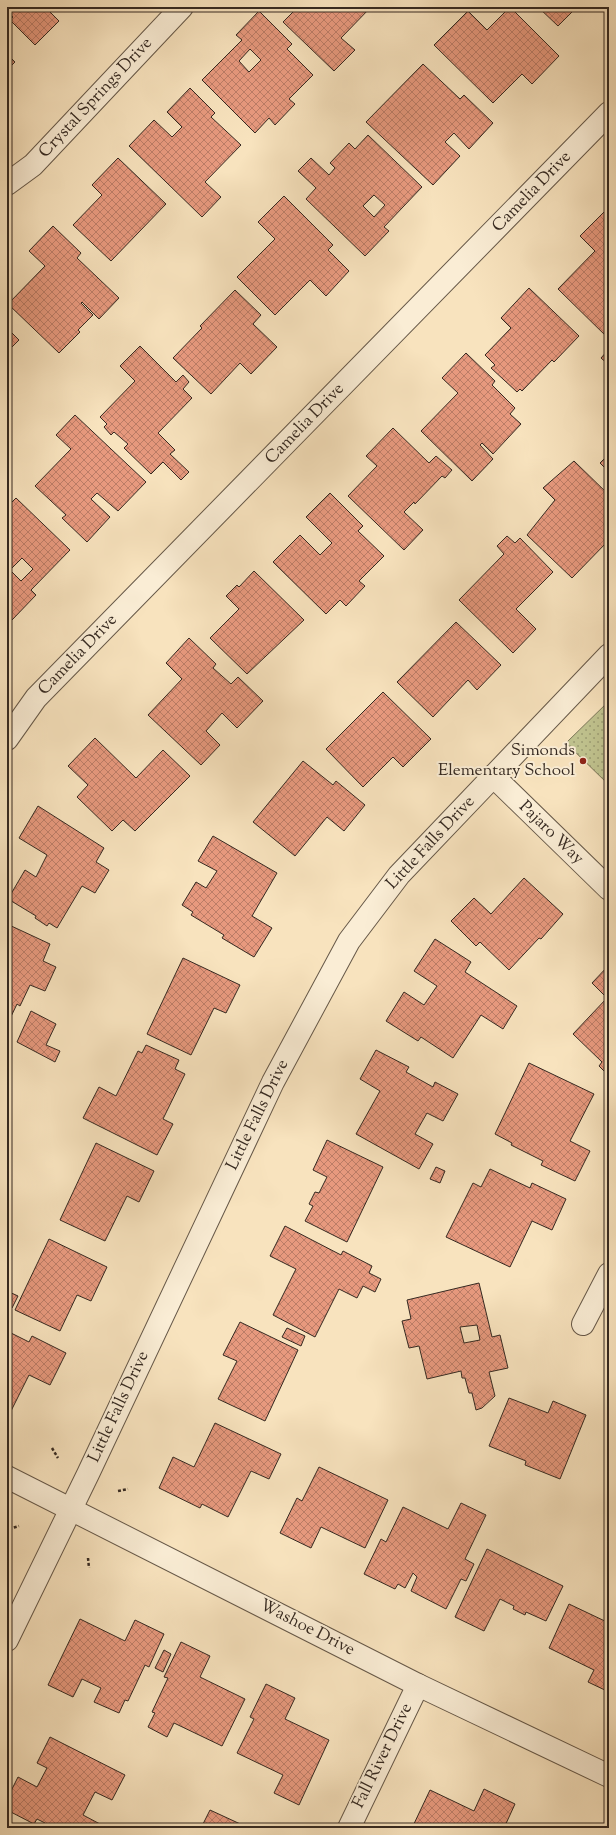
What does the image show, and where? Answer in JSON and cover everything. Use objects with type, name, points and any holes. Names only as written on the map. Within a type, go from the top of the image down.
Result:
[{"type":"street","name":"Crystal Springs Drive","points":[[7,184],[33,165],[182,7]]},
{"type":"street","name":"Camelia Drive","points":[[7,739],[36,698],[609,113]]},
{"type":"street","name":"Little Falls Drive","points":[[7,1640],[273,1082],[349,941],[399,875],[609,655]]},
{"type":"street","name":"Pajaro Way","points":[[493,776],[609,889]]},
{"type":"street","points":[[583,1324],[609,1274]]},
{"type":"street","name":"Washoe Drive","points":[[7,1477],[71,1508],[418,1685],[609,1776]]},
{"type":"street","name":"Fall River Drive","points":[[349,1828],[418,1685]]},
{"type":"path","points":[[52,1448],[58,1458]]},
{"type":"path","points":[[118,1491],[128,1489]]},
{"type":"path","points":[[9,1529],[20,1526]]},
{"type":"path","points":[[88,1558],[89,1568]]},
{"type":"green space","points":[[609,701],[609,785],[566,743]]},
{"type":"building","points":[[7,7],[45,7],[59,21],[35,45],[10,20],[13,17],[7,11]]},
{"type":"building","points":[[298,7],[371,7],[341,38],[355,50],[334,71],[283,22]]},
{"type":"building","points":[[510,7],[559,56],[532,84],[522,74],[493,103],[434,45],[468,11],[487,30]]},
{"type":"building","points":[[538,7],[577,7],[558,26]]},
{"type":"building","points":[[259,11],[292,44],[287,49],[313,75],[289,99],[295,104],[275,125],[269,118],[255,133],[202,80],[242,40],[236,35]],"holes":[[[250,49],[261,60],[249,72],[239,61]]]},
{"type":"building","points":[[7,54],[15,62],[7,70]]},
{"type":"building","points":[[423,64],[460,99],[464,95],[493,123],[469,149],[454,133],[445,142],[460,156],[433,185],[366,122]]},
{"type":"building","points":[[190,88],[215,113],[211,117],[241,145],[205,182],[221,197],[202,217],[129,146],[154,120],[172,137],[182,127],[167,112]]},
{"type":"building","points":[[368,135],[422,187],[384,227],[389,231],[365,256],[306,199],[316,188],[298,171],[311,158],[329,175],[335,168],[330,163],[349,143],[355,149]],"holes":[[[374,195],[385,205],[374,217],[363,206]]]},
{"type":"building","points":[[118,158],[166,204],[111,261],[73,225],[102,195],[92,185]]},
{"type":"building","points":[[284,196],[333,245],[328,250],[349,271],[326,296],[310,280],[275,315],[237,277],[275,239],[258,222]]},
{"type":"building","points":[[604,212],[609,217],[609,339],[558,289],[595,251],[580,236]]},
{"type":"building","points":[[53,226],[81,253],[77,258],[119,298],[99,319],[82,302],[81,303],[93,315],[78,330],[80,332],[59,353],[8,304],[45,266],[29,251]]},
{"type":"building","points":[[529,288],[579,336],[554,362],[552,360],[522,391],[520,389],[517,392],[491,368],[495,365],[485,355],[511,328],[501,318]]},
{"type":"building","points":[[235,290],[261,315],[253,324],[277,347],[251,374],[240,363],[211,394],[173,358],[202,328],[200,326]]},
{"type":"building","points":[[7,328],[19,340],[7,352]]},
{"type":"building","points":[[140,346],[176,382],[183,375],[189,382],[183,389],[192,398],[158,433],[175,450],[170,454],[189,472],[181,480],[163,462],[151,474],[124,448],[128,444],[114,432],[111,435],[104,427],[107,424],[100,417],[135,381],[120,366]]},
{"type":"building","points":[[609,349],[609,365],[601,358]]},
{"type":"building","points":[[466,353],[495,381],[492,385],[515,408],[510,414],[521,424],[493,454],[482,443],[480,445],[493,459],[472,481],[421,431],[458,393],[442,378]]},
{"type":"building","points":[[75,415],[146,482],[118,511],[97,493],[91,499],[110,517],[87,542],[62,518],[66,515],[35,486],[71,449],[56,435]]},
{"type":"building","points":[[393,428],[429,463],[436,456],[452,470],[445,478],[442,476],[415,504],[414,502],[404,512],[423,530],[404,550],[348,496],[377,466],[366,456]]},
{"type":"building","points":[[609,454],[609,472],[600,463]]},
{"type":"building","points":[[574,461],[609,495],[609,540],[572,578],[527,535],[555,500],[543,488]]},
{"type":"building","points":[[330,493],[363,526],[358,531],[384,556],[359,581],[365,586],[346,606],[340,600],[326,614],[273,562],[300,535],[320,555],[332,543],[306,517]]},
{"type":"building","points":[[16,498],[70,550],[31,590],[36,595],[12,620],[7,615],[7,507]],"holes":[[[22,558],[33,569],[21,581],[10,570]]]},
{"type":"building","points":[[507,536],[515,543],[520,538],[553,572],[516,609],[536,629],[513,653],[459,600],[504,554],[497,546]]},
{"type":"building","points":[[254,571],[304,620],[247,674],[210,638],[239,609],[226,596],[237,585],[239,587]]},
{"type":"building","points":[[456,622],[501,665],[477,690],[468,680],[433,717],[397,682]]},
{"type":"building","points":[[189,638],[216,664],[213,668],[231,684],[238,677],[263,701],[237,728],[222,713],[206,731],[220,745],[201,765],[148,715],[182,679],[166,663]]},
{"type":"building","points":[[383,692],[431,739],[403,767],[393,757],[363,787],[326,749]]},
{"type":"building","points":[[95,738],[136,778],[163,750],[190,776],[135,831],[123,820],[112,831],[77,797],[88,785],[68,766]]},
{"type":"building","points":[[303,761],[333,785],[336,781],[365,805],[344,831],[327,817],[295,856],[253,822]]},
{"type":"building","points":[[38,806],[104,848],[96,862],[109,870],[95,893],[82,886],[57,928],[49,923],[47,926],[35,918],[36,916],[8,899],[25,870],[36,877],[47,855],[19,838]]},
{"type":"building","points":[[213,836],[277,873],[252,916],[272,928],[254,957],[222,938],[224,935],[191,915],[193,912],[182,905],[196,882],[206,888],[217,871],[198,861]]},
{"type":"building","points":[[524,878],[563,914],[541,939],[539,938],[509,970],[480,942],[476,946],[451,921],[474,898],[491,914]]},
{"type":"building","points":[[7,924],[50,944],[43,961],[56,967],[45,991],[30,985],[20,1006],[17,1004],[7,1025]]},
{"type":"building","points":[[435,939],[471,962],[465,972],[517,1006],[503,1029],[481,1015],[453,1058],[421,1037],[418,1041],[386,1021],[404,992],[424,1005],[437,986],[414,971]]},
{"type":"building","points":[[183,958],[240,985],[226,1013],[214,1008],[191,1055],[147,1034]]},
{"type":"building","points":[[609,965],[609,1076],[599,1066],[602,1062],[573,1034],[607,998],[592,983]]},
{"type":"building","points":[[31,1011],[56,1024],[46,1045],[60,1051],[55,1062],[17,1042]]},
{"type":"building","points":[[146,1045],[179,1060],[175,1069],[185,1074],[163,1119],[173,1124],[157,1155],[83,1118],[99,1087],[116,1096],[138,1051],[142,1053]]},
{"type":"building","points":[[376,1050],[409,1067],[406,1072],[433,1087],[435,1082],[458,1094],[443,1121],[427,1113],[415,1134],[433,1144],[419,1169],[356,1134],[380,1091],[360,1079]]},
{"type":"building","points":[[529,1063],[594,1094],[570,1141],[590,1151],[575,1181],[541,1165],[543,1161],[511,1145],[512,1143],[495,1134]]},
{"type":"building","points":[[327,1140],[383,1167],[347,1242],[305,1221],[313,1206],[309,1204],[315,1192],[319,1193],[327,1177],[313,1170]]},
{"type":"building","points":[[96,1143],[154,1171],[139,1202],[127,1196],[105,1241],[60,1220]]},
{"type":"building","points":[[436,1167],[445,1171],[440,1183],[430,1179]]},
{"type":"building","points":[[490,1169],[530,1188],[532,1183],[566,1199],[552,1230],[532,1221],[510,1267],[446,1237],[473,1183],[481,1187]]},
{"type":"building","points":[[285,1226],[341,1255],[343,1251],[372,1266],[369,1273],[381,1279],[375,1292],[363,1286],[357,1298],[339,1289],[315,1337],[273,1315],[296,1269],[270,1256]]},
{"type":"building","points":[[49,1239],[107,1267],[91,1301],[77,1295],[60,1331],[15,1310]]},
{"type":"building","points":[[479,1283],[492,1337],[500,1335],[508,1368],[489,1372],[495,1396],[482,1408],[476,1410],[472,1393],[469,1393],[465,1378],[462,1378],[461,1371],[427,1379],[419,1346],[409,1348],[402,1321],[411,1319],[407,1300]],"holes":[[[477,1325],[480,1340],[464,1343],[460,1327]]]},
{"type":"building","points":[[7,1291],[18,1296],[12,1308],[7,1305]]},
{"type":"building","points":[[240,1322],[298,1350],[265,1421],[218,1399],[237,1361],[223,1355]]},
{"type":"building","points":[[287,1328],[305,1336],[301,1346],[282,1337]]},
{"type":"building","points":[[7,1331],[29,1342],[32,1336],[66,1353],[50,1385],[29,1375],[8,1417],[7,1417]]},
{"type":"building","points":[[509,1398],[548,1413],[553,1401],[586,1415],[560,1479],[525,1465],[526,1461],[489,1446]]},
{"type":"building","points":[[215,1423],[281,1454],[269,1479],[251,1471],[228,1517],[202,1504],[200,1508],[159,1488],[173,1457],[194,1467]]},
{"type":"building","points":[[319,1467],[388,1500],[365,1548],[321,1527],[311,1548],[280,1533],[297,1498],[302,1501]]},
{"type":"building","points":[[461,1503],[486,1515],[465,1559],[474,1564],[466,1581],[461,1579],[446,1609],[411,1591],[417,1577],[413,1573],[405,1588],[398,1584],[395,1589],[364,1574],[381,1539],[386,1542],[403,1507],[448,1529]]},
{"type":"building","points":[[487,1549],[563,1586],[546,1621],[526,1612],[525,1615],[513,1609],[514,1606],[500,1599],[484,1631],[455,1617]]},
{"type":"building","points":[[569,1604],[609,1623],[609,1692],[588,1682],[594,1670],[549,1648]]},
{"type":"building","points":[[80,1619],[125,1641],[135,1620],[164,1634],[149,1667],[145,1665],[128,1701],[125,1700],[119,1713],[94,1702],[101,1688],[82,1679],[73,1697],[48,1685]]},
{"type":"building","points":[[181,1642],[210,1656],[200,1677],[245,1699],[222,1746],[174,1723],[167,1737],[148,1727],[155,1713],[152,1712],[168,1678],[164,1677]]},
{"type":"building","points":[[164,1650],[171,1654],[163,1672],[155,1668]]},
{"type":"building","points":[[266,1684],[295,1698],[285,1719],[329,1740],[299,1805],[274,1793],[283,1775],[237,1753],[254,1719],[250,1717]]},
{"type":"building","points":[[50,1737],[125,1775],[112,1800],[95,1792],[83,1815],[100,1824],[98,1828],[42,1828],[45,1823],[37,1819],[34,1824],[7,1810],[7,1799],[18,1777],[37,1787],[47,1768],[37,1763]]},
{"type":"building","points":[[484,1789],[515,1804],[504,1828],[412,1828],[430,1790],[474,1811]]},
{"type":"building","points":[[210,1810],[249,1828],[201,1828]]},
{"type":"place","name":"Simonds Elementary School","points":[[583,761]]}]
